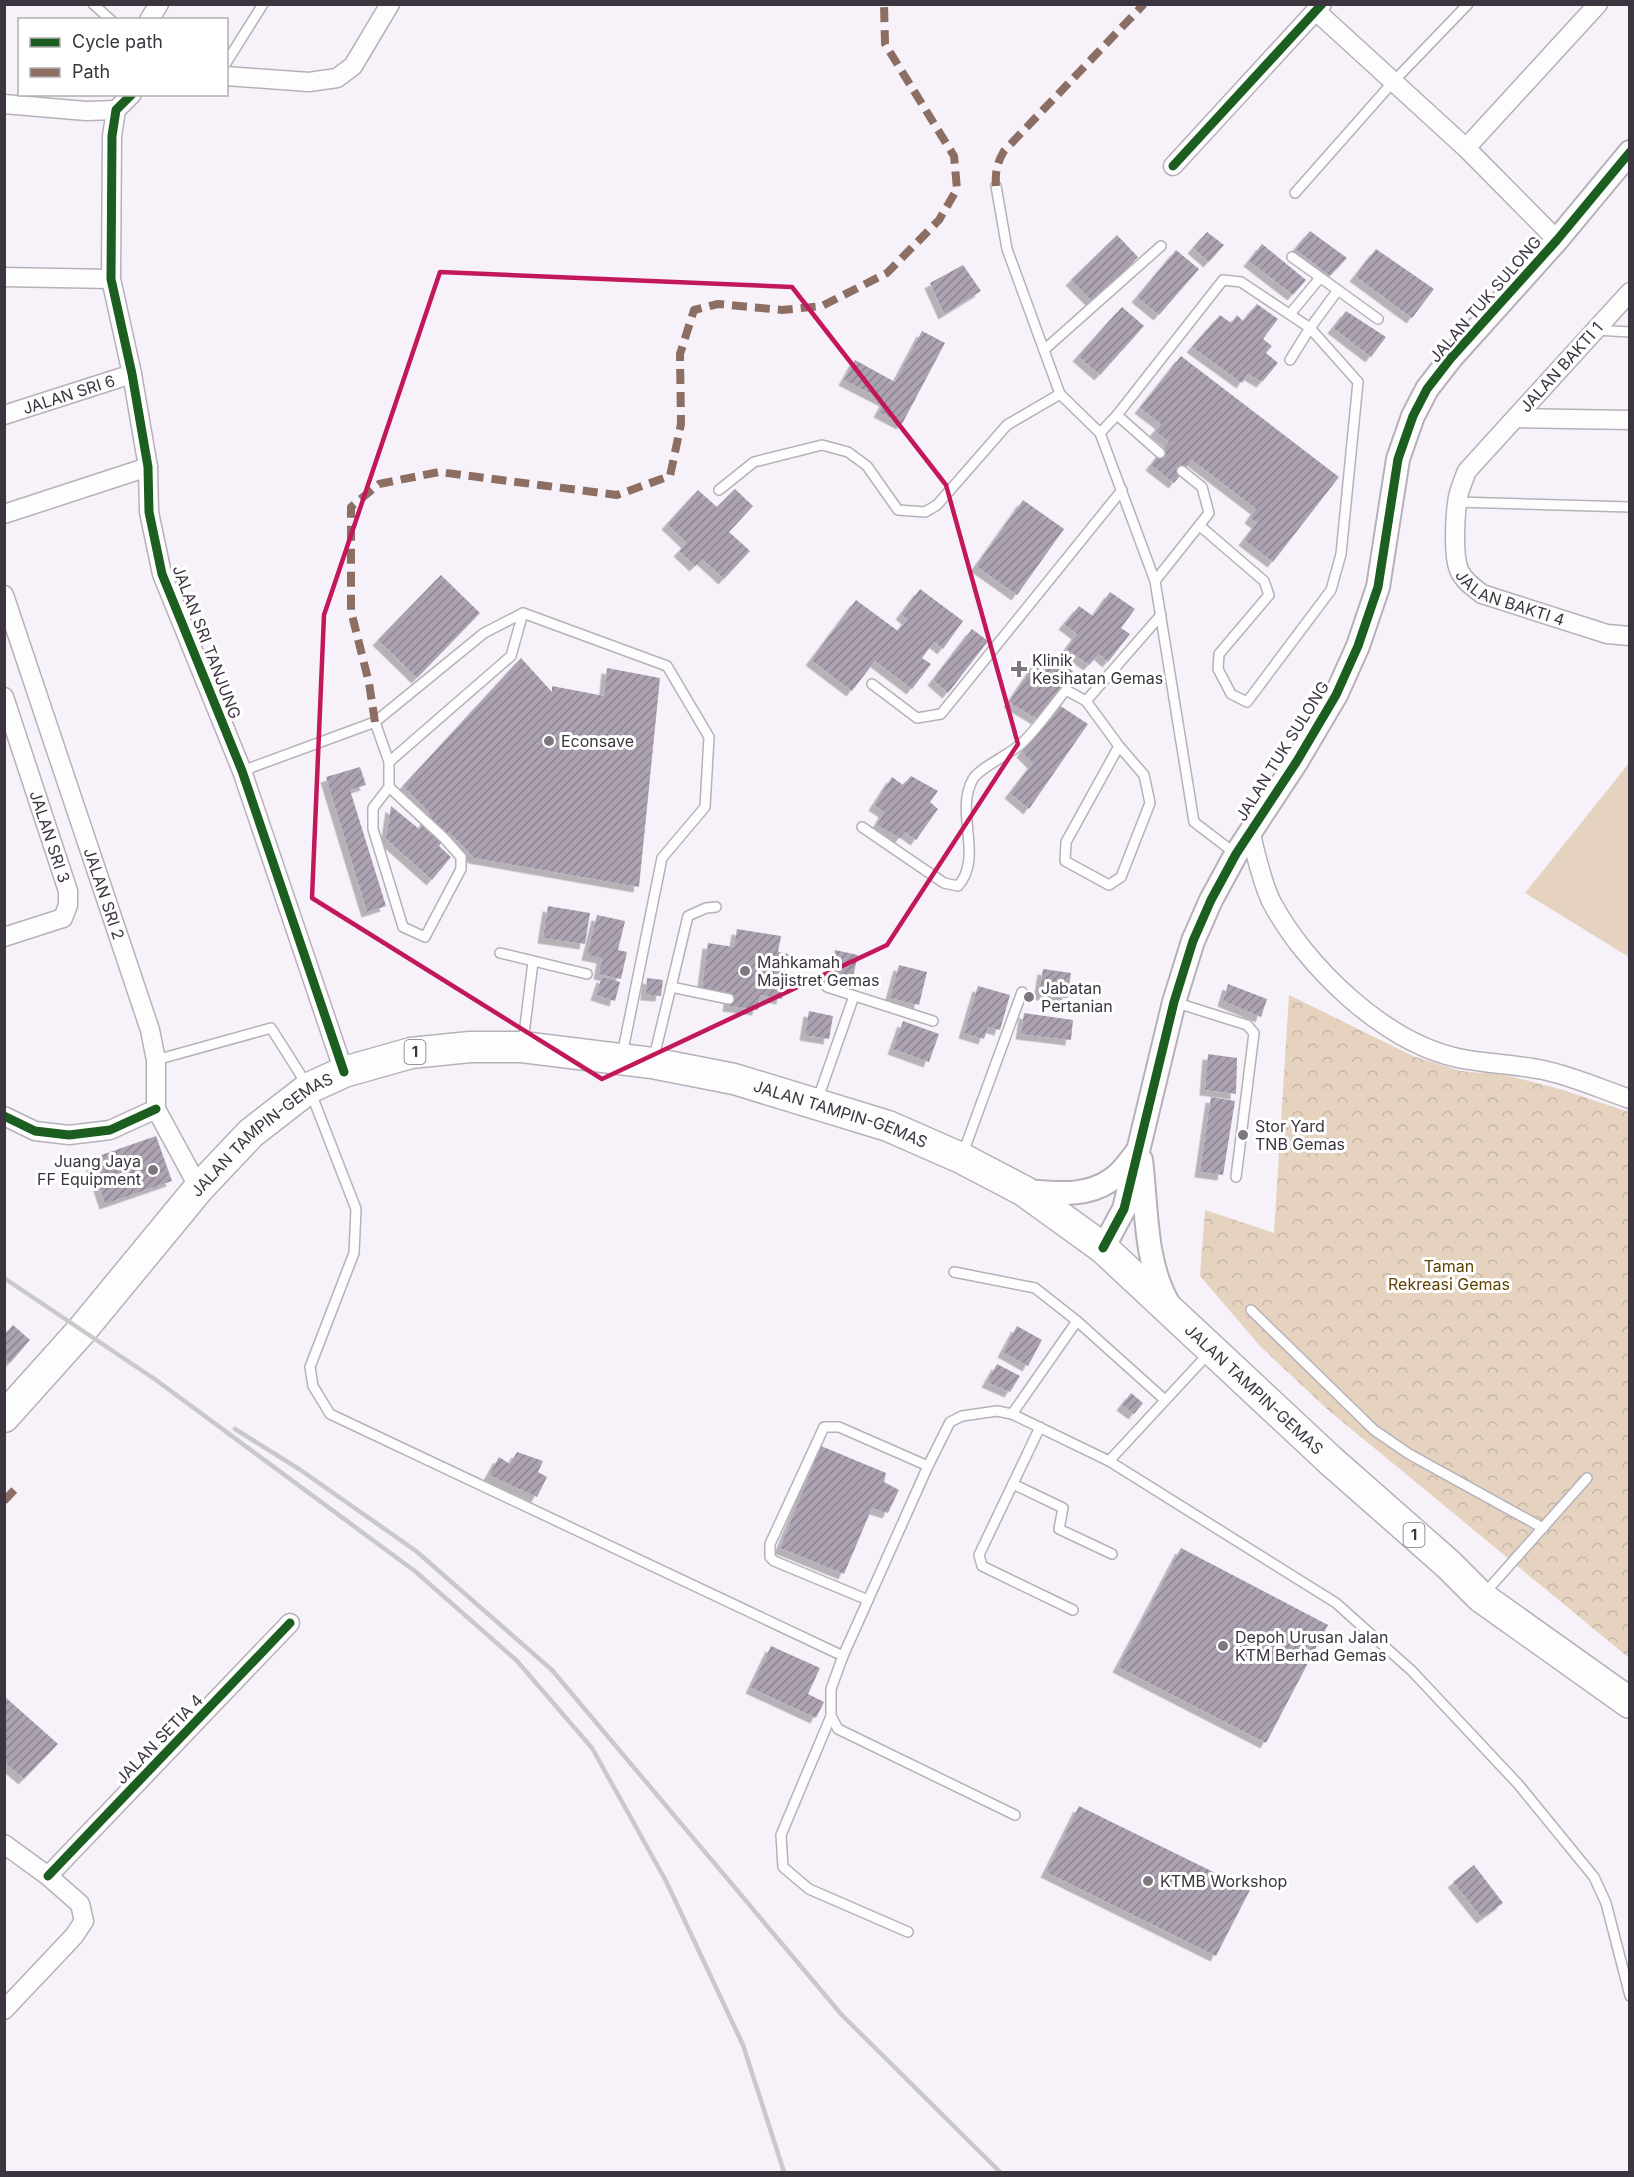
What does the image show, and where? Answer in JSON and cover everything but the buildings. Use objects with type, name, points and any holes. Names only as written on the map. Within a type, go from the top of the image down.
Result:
[{"type":"highway","name":"JALAN TAMPIN-GEMAS","points":[[4,1417],[82,1330],[200,1188],[251,1133],[309,1088],[344,1072],[411,1053],[470,1047],[522,1047],[652,1063],[734,1079],[888,1126],[961,1158],[1024,1191],[1103,1248],[1211,1351],[1448,1564],[1481,1597],[1629,1703]]},
{"type":"street","points":[[150,18],[159,4]]},
{"type":"street","points":[[228,76],[309,82],[337,78],[353,66],[390,4]]},
{"type":"street","points":[[1466,148],[1598,4]]},
{"type":"street","points":[[1173,166],[1319,8],[1393,82],[1466,148],[1557,240]]},
{"type":"street","points":[[4,104],[86,111],[116,110],[130,96]]},
{"type":"street","name":"JALAN SRI TANJUNG","points":[[116,110],[112,136],[111,279],[132,374],[148,467],[149,512],[162,573],[242,771],[344,1072]]},
{"type":"street","name":"JALAN TUK SULONG","points":[[1103,1248],[1124,1209],[1174,1002],[1193,941],[1211,900],[1236,854],[1297,761],[1336,695],[1358,646],[1378,587],[1398,459],[1413,416],[1427,389],[1451,358],[1557,240],[1629,152]]},
{"type":"street","points":[[4,277],[111,279]]},
{"type":"street","name":"JALAN BAKTI 1","points":[[1492,442],[1629,291]]},
{"type":"street","name":"JALAN SRI 6","points":[[4,415],[132,374]]},
{"type":"street","points":[[1516,418],[1629,420]]},
{"type":"street","name":"JALAN BAKTI 4","points":[[1492,442],[1467,471],[1461,485],[1457,502],[1456,556],[1459,571],[1470,585],[1482,594],[1607,634],[1629,636]]},
{"type":"street","points":[[4,514],[148,467]]},
{"type":"street","name":"JALAN SRI 2","points":[[4,595],[150,1030],[156,1060],[156,1109],[200,1188]]},
{"type":"street","name":"JALAN SRI 3","points":[[4,697],[9,723],[68,891],[63,918],[4,937]]},
{"type":"street","points":[[1250,831],[1270,898],[1293,938],[1353,1001],[1398,1035],[1415,1044],[1457,1058],[1545,1070],[1629,1099]]},
{"type":"street","points":[[4,1116],[35,1131],[69,1135],[110,1130],[156,1109]]},
{"type":"street","points":[[1024,1191],[1080,1193],[1100,1186],[1113,1179],[1140,1149]]},
{"type":"street","points":[[1140,1149],[1154,1272],[1158,1286],[1173,1313]]},
{"type":"street","name":"JALAN SETIA 4","points":[[48,1876],[290,1623]]},
{"type":"street","points":[[4,1844],[48,1876],[80,1904],[84,1921],[74,1936],[4,2010]]},
{"type":"lane","points":[[93,4],[109,18]]},
{"type":"lane","points":[[228,60],[263,4]]},
{"type":"lane","points":[[1295,193],[1393,82],[1468,4]]},
{"type":"lane","points":[[996,186],[1007,249],[1060,394],[1100,433],[1155,581],[1194,822],[1236,854]]},
{"type":"lane","points":[[1044,350],[1161,246]]},
{"type":"lane","points":[[1292,257],[1378,319]]},
{"type":"lane","points":[[1290,314],[1320,278]]},
{"type":"lane","points":[[1100,433],[1117,415],[1223,280],[1241,282],[1310,328],[1358,382],[1341,554],[1331,590],[1246,702],[1231,694],[1218,669],[1219,654],[1269,595],[1264,581],[1200,526]]},
{"type":"lane","points":[[1290,360],[1338,290]]},
{"type":"lane","points":[[1595,330],[1629,332]]},
{"type":"lane","points":[[719,490],[754,462],[822,445],[848,453],[867,466],[897,510],[926,512],[937,505],[1007,425],[1060,394]]},
{"type":"lane","points":[[1117,415],[1160,453]]},
{"type":"lane","points":[[1155,581],[1209,513],[1202,487],[1182,471]]},
{"type":"lane","points":[[872,684],[917,718],[941,714],[1122,490]]},
{"type":"lane","points":[[1457,502],[1629,507]]},
{"type":"lane","points":[[242,771],[375,722],[484,633],[523,613],[667,666],[709,736],[705,807],[662,858],[622,1058]]},
{"type":"lane","points":[[389,762],[511,656],[523,613]]},
{"type":"lane","points":[[1086,701],[1161,615]]},
{"type":"lane","points":[[862,827],[944,883],[958,886],[966,877],[969,864],[967,801],[973,777],[1022,744],[1066,690],[1086,701],[1144,775],[1150,803],[1120,877],[1109,885],[1065,861],[1066,842],[1119,746]]},
{"type":"lane","points":[[375,722],[389,762],[389,787],[373,808],[373,829],[403,927],[425,937],[461,869],[461,856],[389,787]]},
{"type":"lane","points":[[652,1063],[688,916],[706,908],[716,907]]},
{"type":"lane","points":[[500,953],[587,974]]},
{"type":"lane","points":[[522,1047],[533,962]]},
{"type":"lane","points":[[671,987],[729,999]]},
{"type":"lane","points":[[827,987],[933,1021]]},
{"type":"lane","points":[[961,1158],[1022,992]]},
{"type":"lane","points":[[816,1104],[854,996]]},
{"type":"lane","points":[[1174,1002],[1247,1024],[1254,1033],[1236,1177]]},
{"type":"lane","points":[[156,1060],[271,1028],[309,1088],[356,1209],[354,1253],[310,1367],[313,1386],[330,1414],[843,1656]]},
{"type":"lane","points":[[954,1272],[1035,1288],[1077,1321],[1165,1400]]},
{"type":"lane","points":[[1251,1310],[1374,1430],[1409,1454],[1543,1528]]},
{"type":"lane","points":[[1012,1414],[1077,1321]]},
{"type":"lane","points":[[1109,1461],[1211,1351]]},
{"type":"lane","points":[[908,1932],[809,1889],[783,1867],[781,1835],[831,1716],[831,1689],[843,1656],[928,1466],[951,1422],[962,1416],[997,1411],[1012,1414],[1109,1461],[1336,1603],[1412,1671],[1518,1784],[1594,1877],[1606,1903],[1629,1995]]},
{"type":"lane","points":[[868,1600],[774,1561],[770,1557],[770,1544],[824,1427],[839,1427],[928,1466]]},
{"type":"lane","points":[[1040,1427],[980,1555],[982,1566],[1073,1610]]},
{"type":"lane","points":[[1481,1597],[1587,1478]]},
{"type":"lane","points":[[1013,1484],[1063,1508],[1059,1528],[1112,1554]]},
{"type":"lane","points":[[831,1716],[838,1729],[1015,1815]]},
{"type":"highlighted area","points":[[440,272],[792,287],[946,485],[1018,744],[887,945],[602,1079],[312,898],[324,615]]},
{"type":"green space","points":[[1629,763],[1629,957],[1525,893]]},
{"type":"green space","name":"Taman Rekreasi Gemas","points":[[1289,995],[1413,1056],[1461,1071],[1505,1075],[1560,1089],[1629,1112],[1629,1658],[1327,1409],[1260,1346],[1200,1276],[1205,1210],[1274,1233]]},
{"type":"railway","points":[[4,1278],[156,1380],[416,1572],[517,1661],[592,1748],[666,1881],[743,2045],[784,2172]]},
{"type":"railway","points":[[235,1429],[299,1469],[416,1551],[552,1670],[841,2014],[1000,2172]]},
{"type":"marked path","points":[[375,722],[369,683],[351,611],[351,507],[379,484],[439,472],[617,495],[670,476],[681,424],[680,354],[694,310],[718,304],[782,310],[822,306],[887,273],[939,220],[957,189],[954,156],[885,44],[884,4]]},
{"type":"marked path","points":[[996,186],[997,168],[1004,151],[1144,4]]},
{"type":"marked path","points":[[4,1501],[18,1486]]},
{"type":"cycle path","points":[[1173,166],[1322,4]]},
{"type":"cycle path","points":[[130,96],[116,110],[112,136],[111,279],[132,374],[148,467],[149,512],[162,574],[242,771],[344,1072]]},
{"type":"cycle path","points":[[1103,1248],[1124,1209],[1174,1002],[1193,941],[1211,900],[1236,854],[1297,761],[1336,695],[1358,646],[1378,587],[1398,459],[1413,416],[1427,389],[1451,358],[1557,240],[1630,152]]},
{"type":"cycle path","points":[[4,1116],[35,1131],[69,1135],[110,1130],[156,1109]]},
{"type":"cycle path","points":[[48,1876],[290,1623]]},
{"type":"place","name":"Klinik Kesihatan Gemas","points":[[1019,669]]},
{"type":"place","name":"Econsave","points":[[549,741]]},
{"type":"place","name":"Mahkamah Majistret Gemas","points":[[745,971]]},
{"type":"place","name":"Jabatan Pertanian","points":[[1029,997]]},
{"type":"place","name":"Stor Yard TNB Gemas","points":[[1243,1135]]},
{"type":"place","name":"Juang Jaya FF Equipment","points":[[153,1170]]},
{"type":"place","name":"Depoh Urusan Jalan KTM Berhad Gemas","points":[[1223,1646]]},
{"type":"place","name":"KTMB Workshop","points":[[1148,1881]]}]
